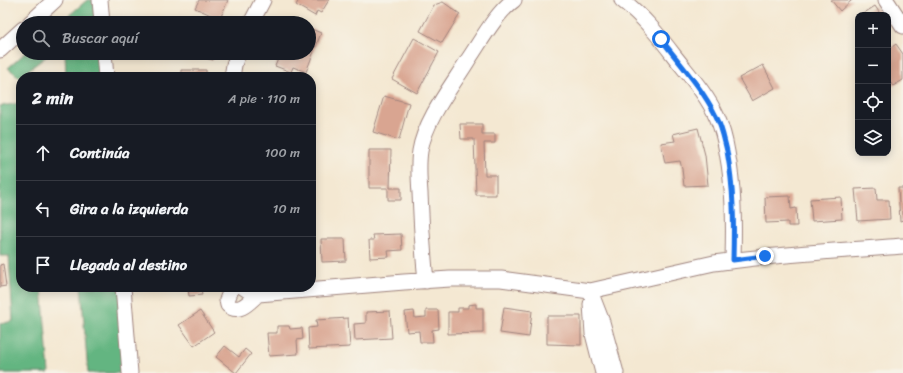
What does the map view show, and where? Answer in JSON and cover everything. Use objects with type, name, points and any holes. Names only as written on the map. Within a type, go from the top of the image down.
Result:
[{"type":"street","points":[[38,16],[55,0]]},
{"type":"street","points":[[100,0],[101,16]]},
{"type":"street","points":[[255,16],[263,0]]},
{"type":"street","points":[[426,281],[421,234],[419,174],[420,151],[433,116],[444,97],[500,14],[514,0]]},
{"type":"street","points":[[622,0],[643,18],[661,39],[705,96],[717,117],[724,137],[729,161],[733,195],[733,260]]},
{"type":"street","points":[[886,0],[903,26]]},
{"type":"street","points":[[0,50],[16,35]]},
{"type":"street","points":[[105,60],[106,72]]},
{"type":"street","points":[[233,72],[236,60]]},
{"type":"street","points":[[316,289],[450,279],[501,279],[590,291],[733,260],[765,256],[903,246]]},
{"type":"street","points":[[590,291],[592,334],[603,373]]},
{"type":"street","points":[[590,291],[602,322],[616,373]]},
{"type":"street","points":[[123,292],[130,373]]},
{"type":"street","points":[[230,292],[227,300],[228,306],[236,309],[241,308],[258,294]]},
{"type":"street","points":[[252,292],[258,294],[282,292]]},
{"type":"green space","points":[[87,0],[103,0],[104,16],[68,16]]},
{"type":"green space","points":[[17,60],[42,60],[26,72],[16,72],[16,75],[8,68]]},
{"type":"green space","points":[[65,60],[108,60],[109,72],[66,72]]},
{"type":"green space","points":[[16,104],[16,292],[42,292],[49,373],[0,373],[0,324],[13,321],[9,256],[0,256],[0,106]]},
{"type":"green space","points":[[81,292],[125,292],[131,373],[88,373]]},
{"type":"building","points":[[199,0],[228,0],[221,16],[213,16],[195,8]]},
{"type":"building","points":[[299,0],[329,0],[321,13],[317,11],[315,16],[296,5]]},
{"type":"building","points":[[831,0],[852,0],[840,11]]},
{"type":"building","points":[[443,2],[460,14],[442,43],[420,31],[434,5]]},
{"type":"building","points":[[875,6],[879,12],[866,12]]},
{"type":"building","points":[[316,31],[321,33],[316,46]]},
{"type":"building","points":[[414,38],[439,52],[417,93],[392,79]]},
{"type":"building","points":[[896,44],[903,54],[903,80],[893,86],[891,83],[891,48]]},
{"type":"building","points":[[278,60],[311,60],[306,72],[293,67],[291,72],[275,66]]},
{"type":"building","points":[[763,65],[775,88],[752,101],[739,78]]},
{"type":"building","points":[[181,70],[206,70],[206,72],[181,72]]},
{"type":"building","points":[[384,96],[409,103],[399,140],[373,132]]},
{"type":"building","points":[[460,124],[482,124],[482,134],[495,134],[495,143],[484,143],[485,175],[496,175],[496,195],[476,195],[474,139],[461,139]]},
{"type":"building","points":[[698,128],[705,155],[708,185],[684,186],[680,161],[665,163],[661,143],[675,141],[673,134]]},
{"type":"building","points":[[369,150],[391,150],[390,188],[401,188],[401,200],[388,200],[388,188],[369,188]]},
{"type":"building","points":[[876,188],[877,200],[889,200],[890,219],[858,221],[855,189]]},
{"type":"building","points":[[898,188],[903,188],[903,220],[900,221]]},
{"type":"building","points":[[790,196],[791,209],[796,208],[797,226],[788,226],[788,222],[766,223],[765,197]]},
{"type":"building","points":[[841,197],[842,219],[812,221],[810,199]]},
{"type":"building","points":[[401,234],[402,250],[388,251],[389,257],[370,258],[369,240],[374,240],[373,235]]},
{"type":"building","points":[[321,239],[345,239],[346,261],[322,262]]},
{"type":"building","points":[[3,264],[6,286],[0,287],[0,265]]},
{"type":"building","points":[[189,292],[202,292],[202,295],[189,296]]},
{"type":"building","points":[[476,304],[476,308],[483,308],[483,333],[448,334],[448,312],[458,312],[458,308],[468,308],[468,305]]},
{"type":"building","points":[[504,307],[532,311],[529,337],[500,333]]},
{"type":"building","points":[[426,310],[438,310],[439,329],[432,330],[433,342],[420,342],[419,331],[407,332],[405,312],[414,311],[415,318],[426,317]]},
{"type":"building","points":[[200,311],[214,332],[194,346],[179,325]]},
{"type":"building","points":[[390,311],[392,338],[355,340],[354,324],[366,323],[366,312]]},
{"type":"building","points":[[547,316],[581,316],[581,345],[547,344]]},
{"type":"building","points":[[348,318],[350,347],[309,349],[308,328],[317,327],[316,320]]},
{"type":"building","points":[[277,326],[289,326],[290,329],[302,328],[303,339],[297,340],[298,354],[269,356],[267,333],[277,333]]},
{"type":"building","points":[[225,346],[239,357],[245,349],[251,354],[236,373],[216,357]]},
{"type":"route","points":[[661,39],[705,96],[717,117],[724,137],[729,161],[733,195],[733,260],[765,256]]}]
